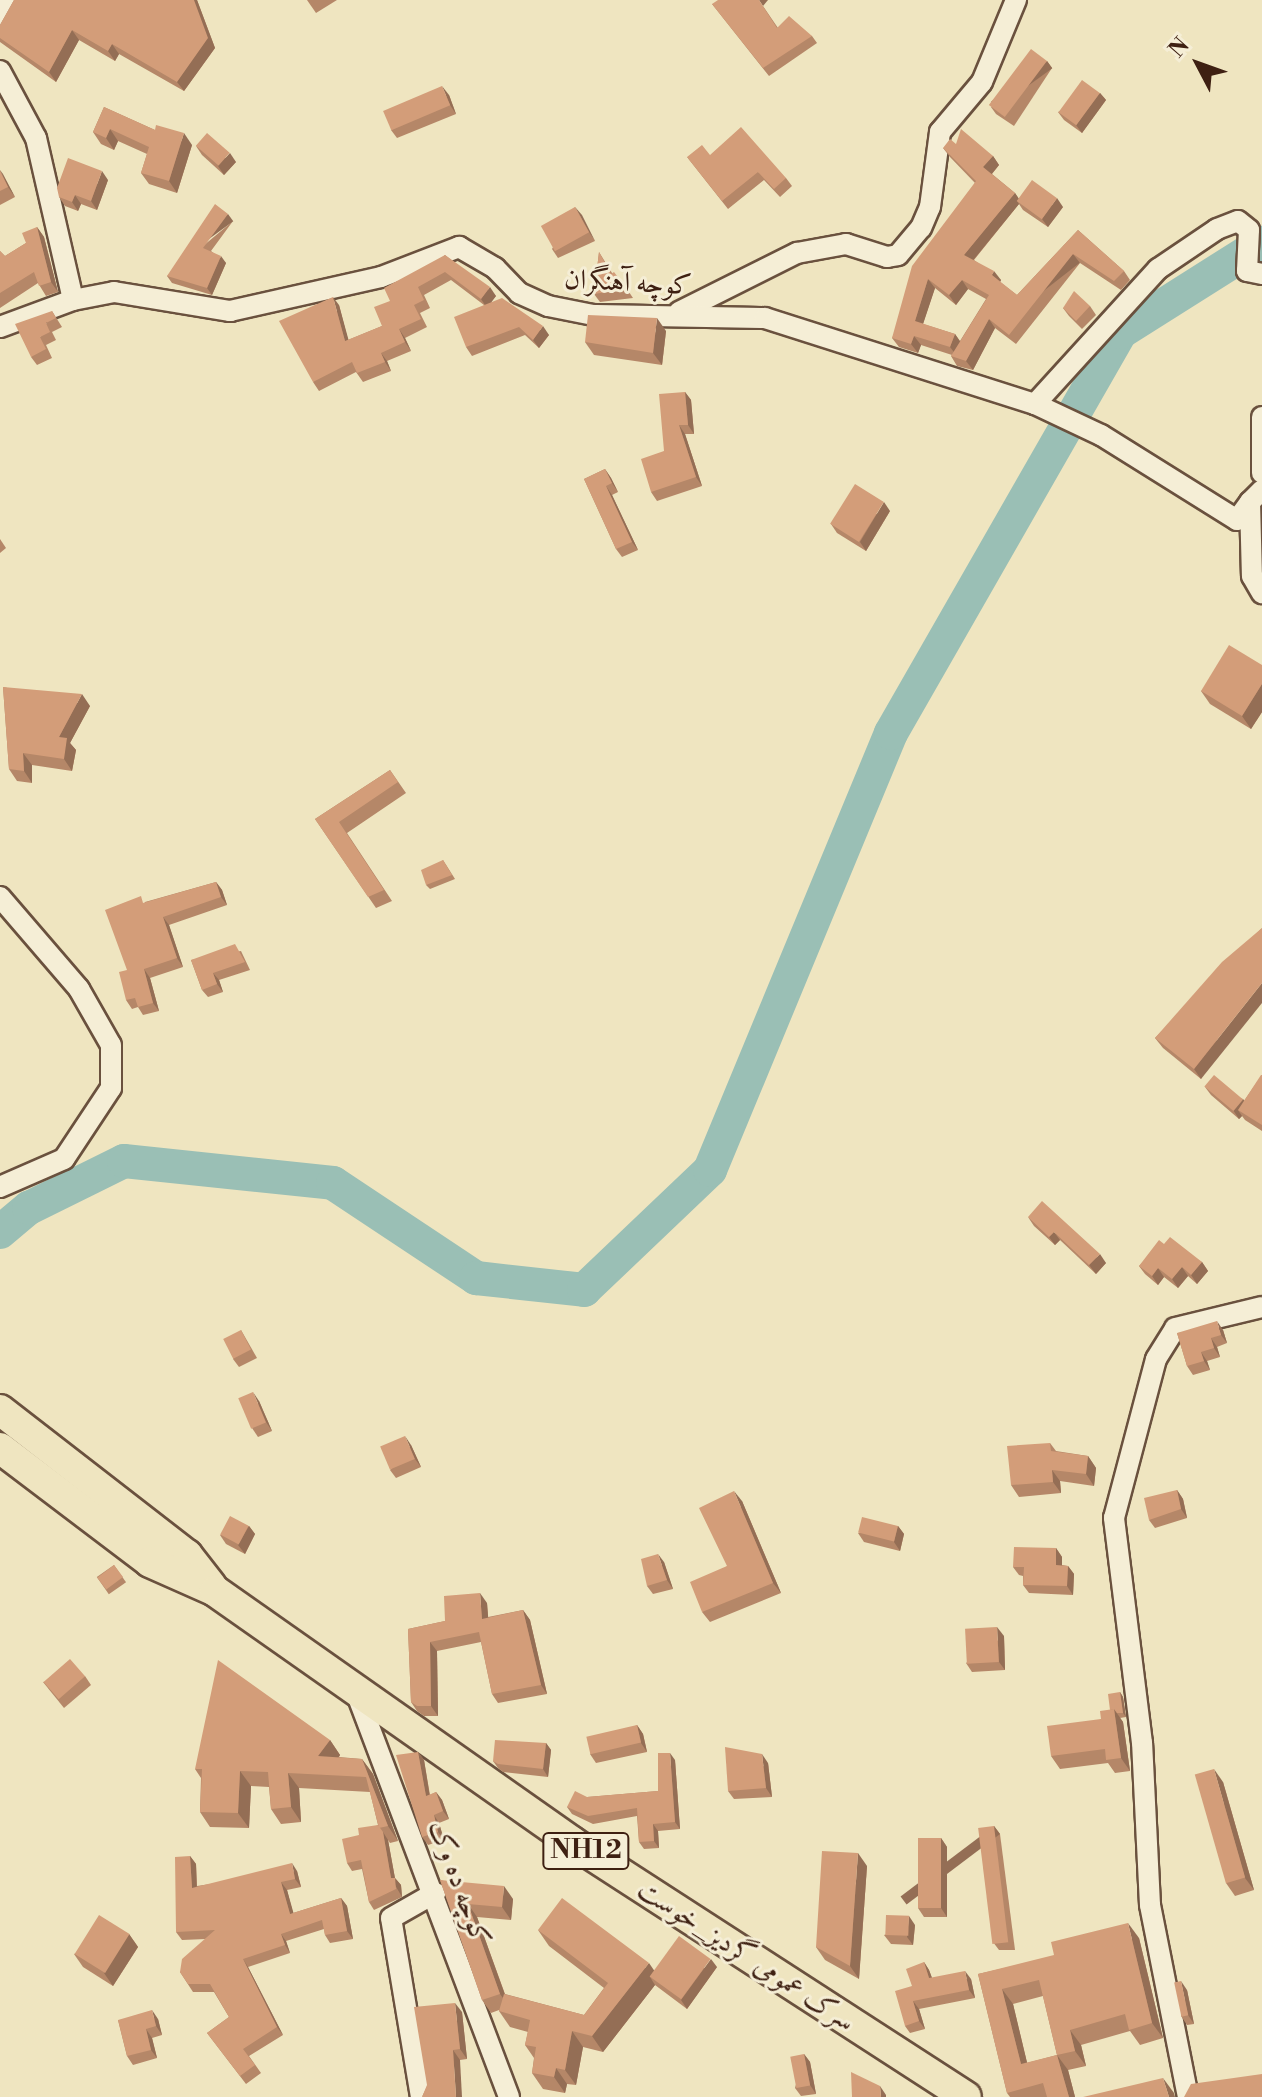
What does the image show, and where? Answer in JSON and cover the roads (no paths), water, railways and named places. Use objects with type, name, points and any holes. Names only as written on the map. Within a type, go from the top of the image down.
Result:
[{"type":"highway","name":"سرک عمومی گردیز_خوست","points":[[0,1410],[187,1555],[215,1591]]},
{"type":"highway","name":"سرک عمومی گردیز_خوست","points":[[0,1448],[150,1562],[215,1591],[585,1850],[966,2097]]},
{"type":"street","points":[[0,22],[11,0]]},
{"type":"street","points":[[674,314],[797,253],[846,244],[898,255],[921,228],[930,207],[940,132],[982,82],[1016,0]]},
{"type":"street","points":[[0,71],[36,138],[73,300]]},
{"type":"street","points":[[1035,404],[1158,269],[1217,229],[1238,221],[1249,230],[1247,271],[1262,274]]},
{"type":"street","name":"کوچه آهنگران","points":[[0,327],[73,300],[114,292],[230,311],[381,277],[459,247],[495,268],[519,293],[548,306],[593,315],[674,314],[765,318],[1035,404],[1101,435],[1237,520],[1256,496]]},
{"type":"street","points":[[1262,417],[1262,473]]},
{"type":"street","points":[[1256,496],[1252,576],[1262,593]]},
{"type":"street","points":[[0,897],[79,989],[111,1045],[111,1088],[64,1159],[0,1187]]},
{"type":"street","points":[[1188,2097],[1150,1905],[1142,1743],[1114,1518],[1156,1359],[1175,1328],[1262,1307]]},
{"type":"street","name":"کوچه ده وک","points":[[355,1689],[435,1893],[509,2097]]},
{"type":"street","points":[[421,2097],[391,1918],[435,1893]]},
{"type":"waterway","points":[[0,1232],[29,1208],[124,1161],[333,1183],[476,1278],[584,1290],[710,1170],[891,733],[1121,332],[1262,243]]}]
